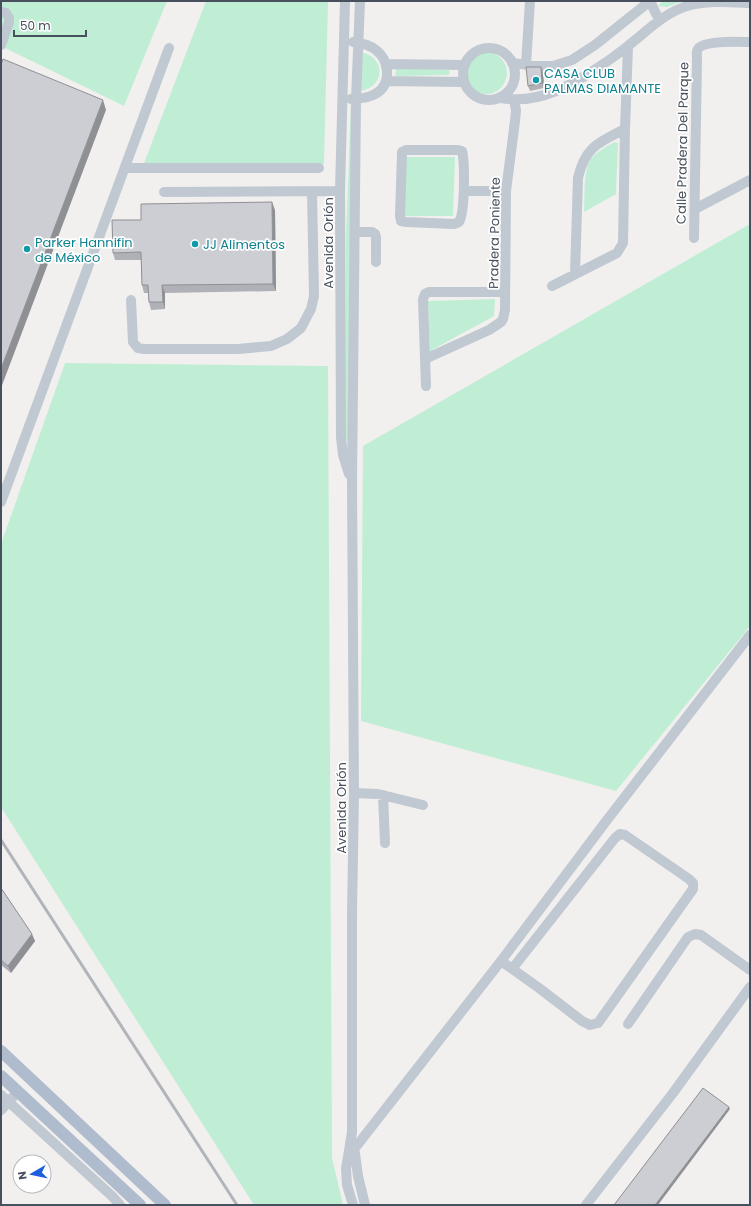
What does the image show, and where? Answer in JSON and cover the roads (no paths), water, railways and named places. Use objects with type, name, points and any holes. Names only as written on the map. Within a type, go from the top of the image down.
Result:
[{"type":"main road","points":[[1,1051],[165,1205]]},
{"type":"main road","points":[[1,1076],[140,1205]]},
{"type":"street","name":"Avenida Orión","points":[[345,1],[340,191],[340,437],[343,455],[352,483]]},
{"type":"street","name":"Avenida Orión","points":[[360,1],[356,99],[352,483],[354,793],[352,914],[352,1132],[360,1182],[366,1205]]},
{"type":"street","points":[[526,64],[530,1]]},
{"type":"street","points":[[512,63],[553,66],[572,60],[595,45],[650,1],[659,20]]},
{"type":"street","points":[[501,98],[514,100],[534,98],[568,86],[586,76],[628,46],[659,20],[681,9],[696,4],[721,2],[750,3]]},
{"type":"street","points":[[1,12],[6,13],[9,18],[9,22],[1,45]]},
{"type":"street","points":[[343,99],[364,98],[378,92],[386,81],[387,74],[386,64],[383,57],[376,50],[345,40]]},
{"type":"street","name":"Calle Pradera Del Parque","points":[[694,238],[698,49],[707,44],[724,42],[750,42]]},
{"type":"street","points":[[552,286],[617,253],[623,243],[628,46]]},
{"type":"street","points":[[1,502],[169,48]]},
{"type":"street","points":[[488,48],[494,48],[505,53],[512,63],[515,76],[514,82],[508,93],[501,98],[487,101],[480,99],[468,90],[464,82],[464,65],[476,52],[488,48]]},
{"type":"street","points":[[386,64],[464,65]]},
{"type":"street","points":[[386,81],[464,82]]},
{"type":"street","name":"Pradera Poniente","points":[[425,359],[489,330],[501,322],[503,318],[506,292],[506,191],[516,110],[514,100]]},
{"type":"street","points":[[574,274],[578,178],[581,166],[586,156],[602,140],[625,129]]},
{"type":"street","points":[[406,150],[458,150],[462,152],[464,191],[462,218],[459,222],[454,224],[401,221],[402,152],[406,150]]},
{"type":"street","points":[[125,168],[319,168]]},
{"type":"street","points":[[695,209],[750,180]]},
{"type":"street","points":[[131,300],[133,342],[138,348],[238,349],[271,346],[287,339],[301,328],[311,309],[314,296],[312,191]]},
{"type":"street","points":[[164,192],[340,191]]},
{"type":"street","points":[[464,191],[506,191]]},
{"type":"street","points":[[355,232],[372,232],[375,234],[376,262]]},
{"type":"street","points":[[426,386],[423,299],[425,294],[429,292],[506,292]]},
{"type":"street","points":[[347,1159],[750,636]]},
{"type":"street","points":[[354,793],[378,794],[423,805]]},
{"type":"street","points":[[383,795],[385,843]]},
{"type":"street","points":[[501,961],[582,1021],[590,1025],[598,1023],[693,889],[693,883],[625,834],[620,834],[615,838],[512,969]]},
{"type":"street","points":[[628,1024],[688,938],[695,934],[701,935],[750,970]]},
{"type":"street","points":[[586,1205],[673,1093],[750,987]]},
{"type":"street","points":[[1,1110],[5,1098],[18,1091]]},
{"type":"street","points":[[5,1098],[120,1205]]},
{"type":"street","name":"Avenida Orión","points":[[352,1132],[347,1159],[346,1177],[353,1205]]},
{"type":"railway","points":[[1,840],[237,1205]]},
{"type":"place","name":"CASA CLUB PALMAS DIAMANTE","points":[[536,80]]},
{"type":"place","name":"JJ Alimentos","points":[[195,244]]},
{"type":"place","name":"Parker Hannifin de México","points":[[27,249]]}]
